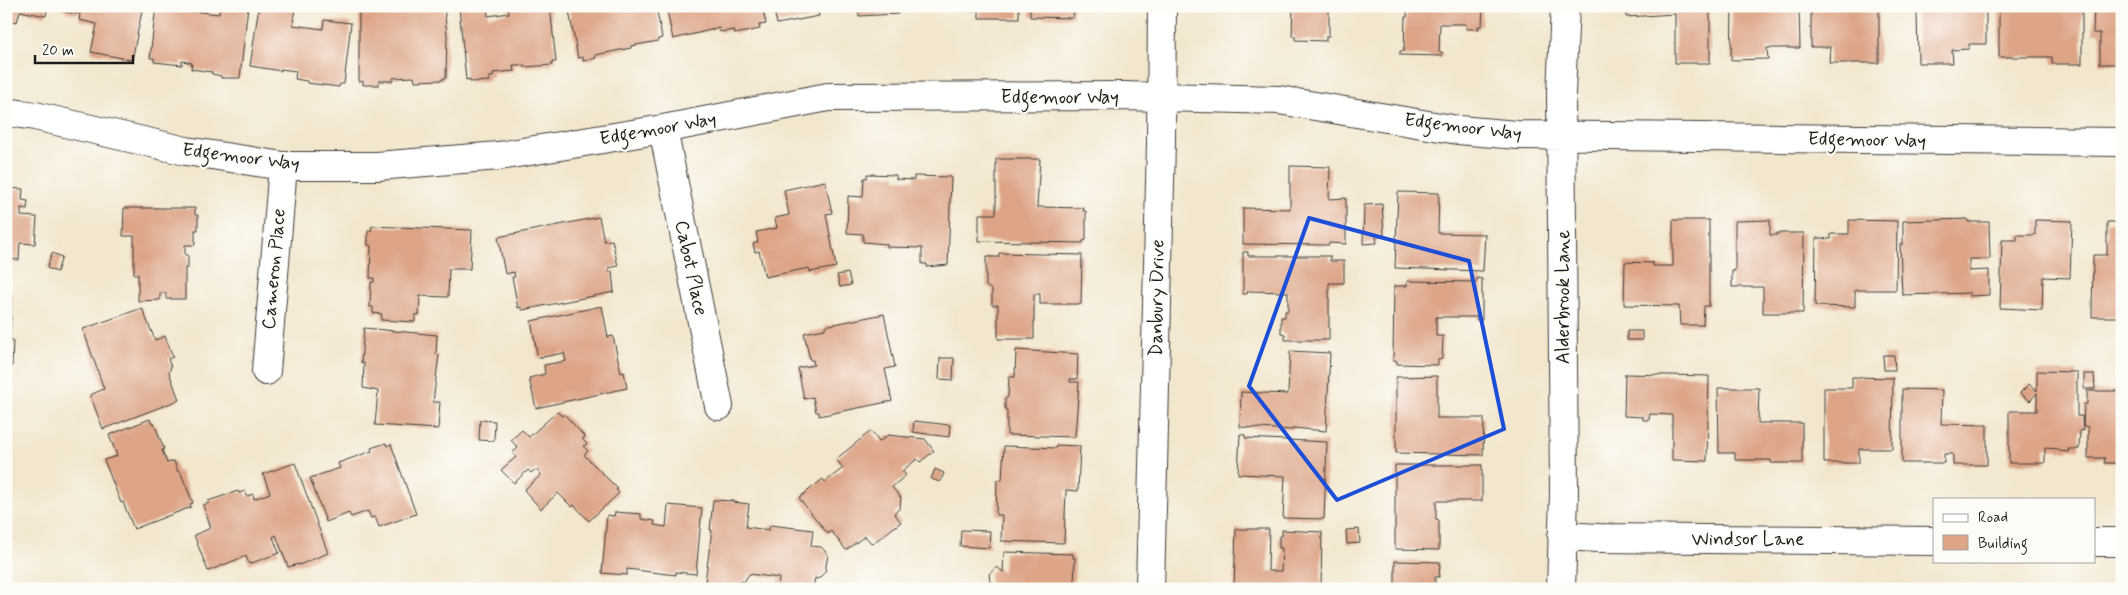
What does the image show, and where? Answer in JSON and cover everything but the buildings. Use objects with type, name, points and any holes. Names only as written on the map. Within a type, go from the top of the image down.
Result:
[{"type":"street","name":"Danbury Drive","points":[[1150,589],[1162,6]]},
{"type":"street","name":"Alderbrook Lane","points":[[1561,589],[1564,495],[1561,93],[1565,6]]},
{"type":"street","name":"Edgemoor Way","points":[[6,112],[35,116],[186,151],[283,166],[377,166],[500,156],[663,129],[828,97],[1160,97],[1279,100],[1458,130],[1518,135],[2122,142]]},
{"type":"street","name":"Cabot Place","points":[[663,129],[720,406]]},
{"type":"street","name":"Cameron Place","points":[[266,372],[283,166]]},
{"type":"street","name":"Windsor Lane","points":[[1562,536],[1599,538],[1933,541]]},
{"type":"street","points":[[2096,542],[2122,542]]},
{"type":"highlighted area","points":[[1309,218],[1469,261],[1504,429],[1337,500],[1249,386]]}]
